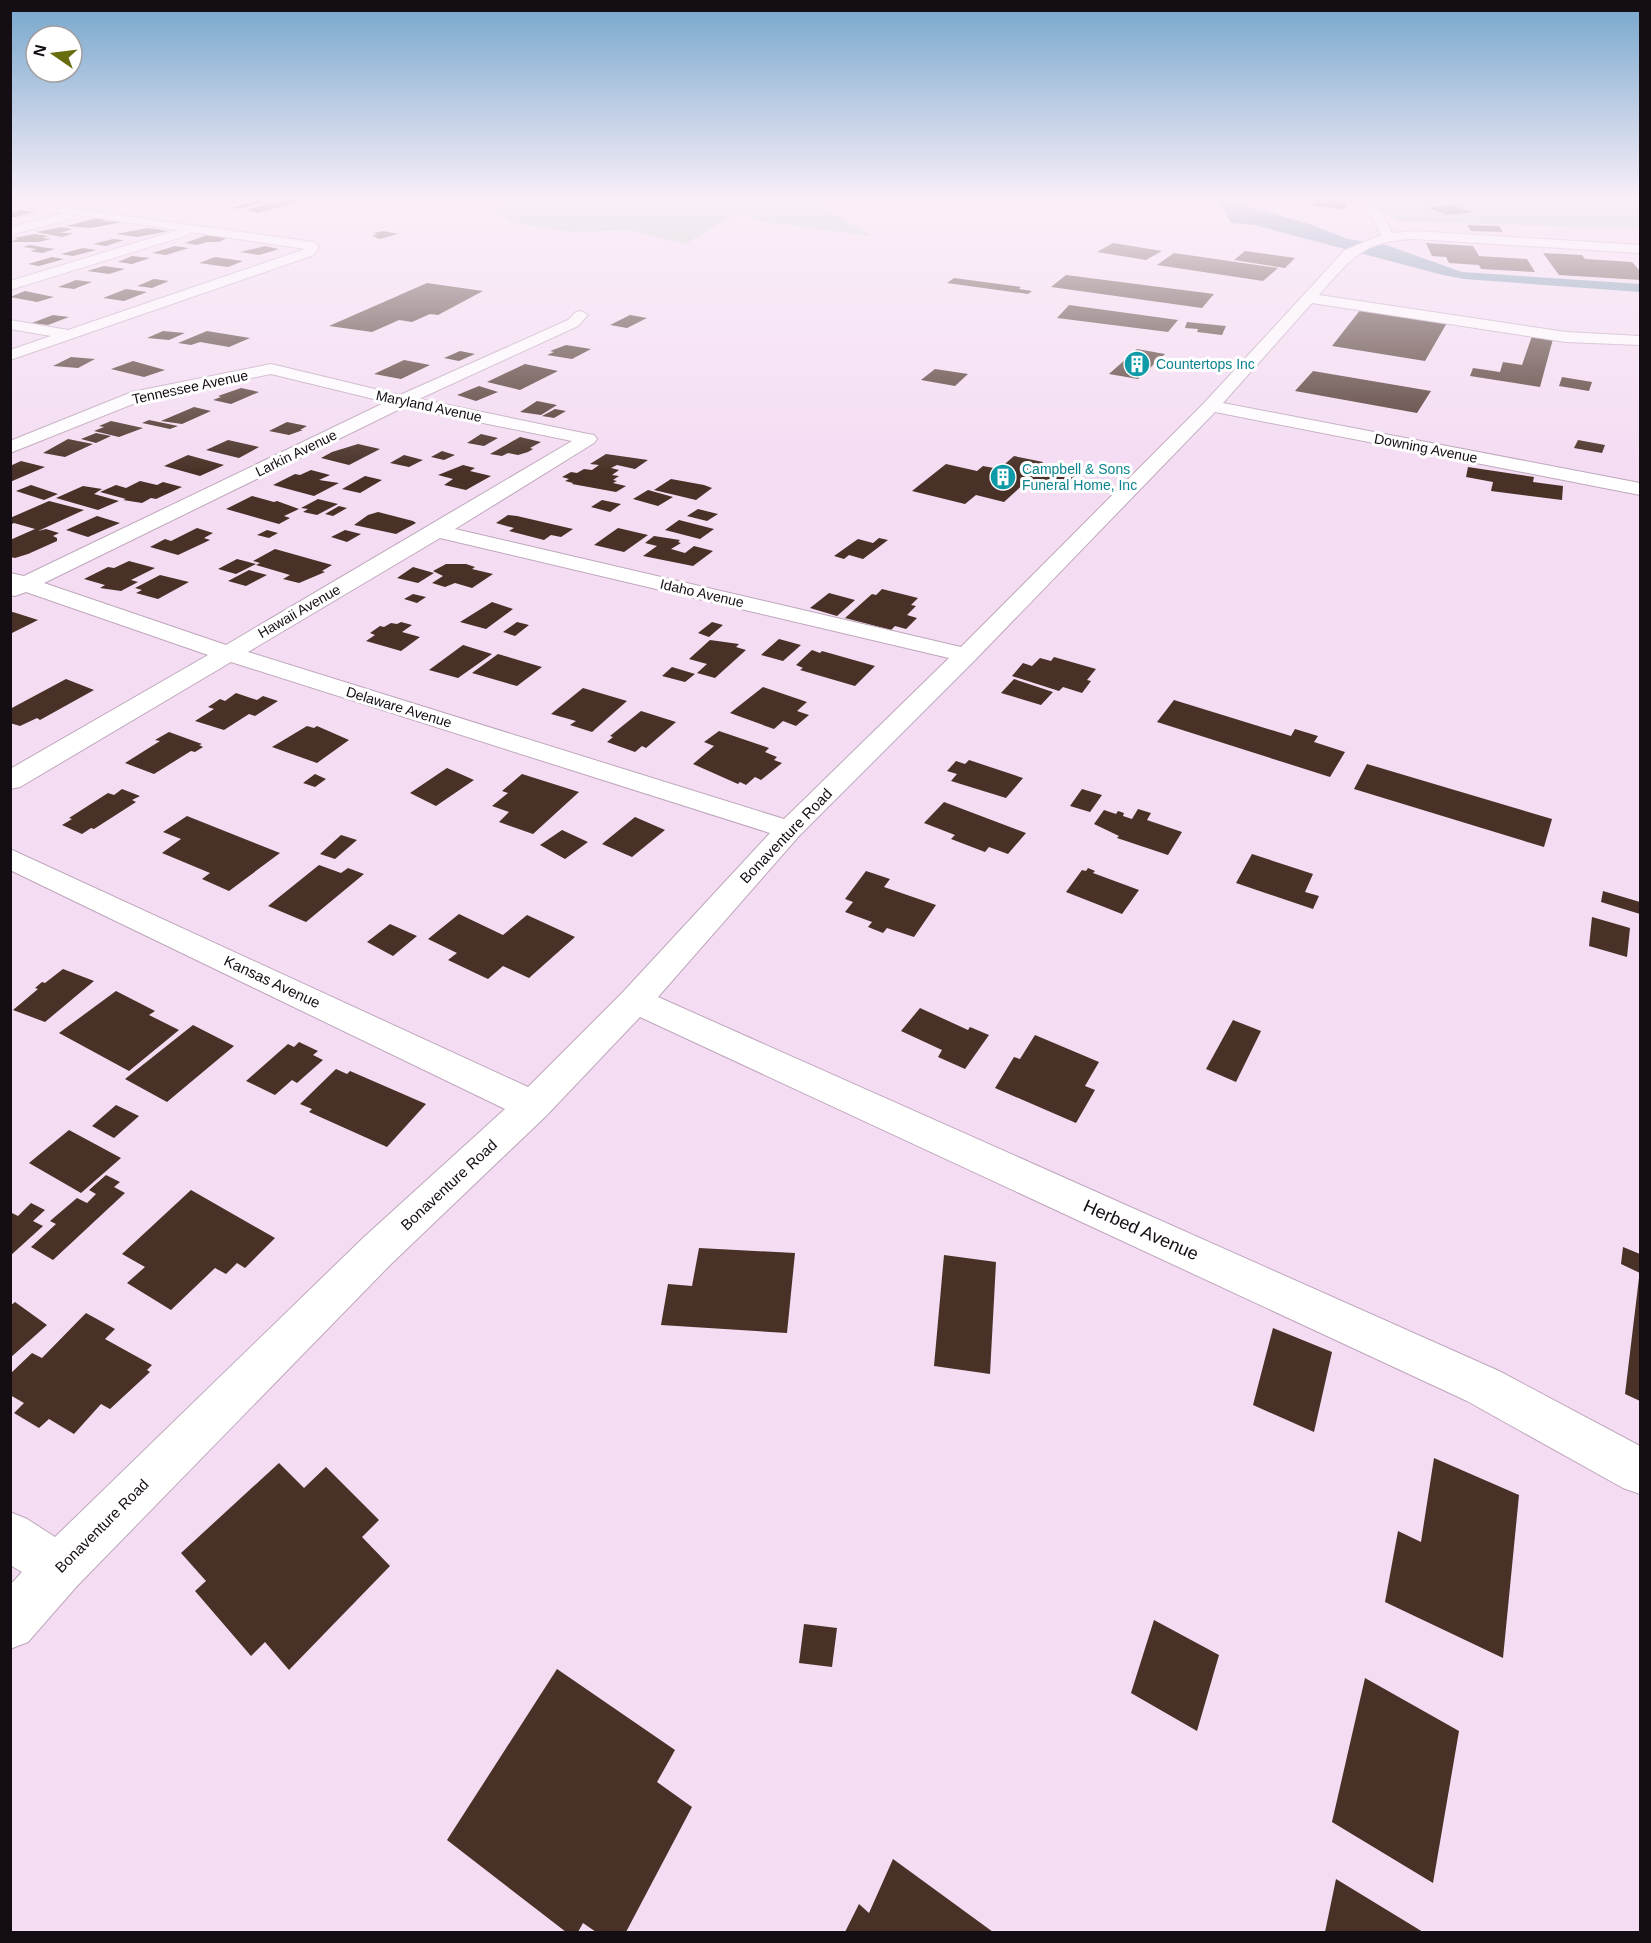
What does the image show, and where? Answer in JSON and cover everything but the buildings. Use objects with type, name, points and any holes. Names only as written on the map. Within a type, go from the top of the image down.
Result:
[{"type":"street","points":[[10,355],[195,291]]},
{"type":"street","name":"Bonaventure Road","points":[[10,1624],[59,1569],[377,1251],[533,1106],[635,1000],[789,830],[966,655],[1211,406],[1315,291]]},
{"type":"street","points":[[1308,298],[1566,337],[1599,341],[1641,341]]},
{"type":"street","name":"Larkin Avenue","points":[[16,585],[402,401],[573,323],[581,315]]},
{"type":"street","points":[[10,324],[67,334]]},
{"type":"street","name":"Maryland Avenue","points":[[271,369],[402,401],[588,439]]},
{"type":"street","name":"Tennessee Avenue","points":[[10,448],[138,396],[271,369]]},
{"type":"street","name":"Downing Avenue","points":[[1211,406],[1641,489]]},
{"type":"street","name":"Hawaii Avenue","points":[[10,781],[437,531],[588,439]]},
{"type":"street","name":"Idaho Avenue","points":[[437,531],[966,655]]},
{"type":"street","name":"Delaware Avenue","points":[[16,585],[789,830]]},
{"type":"street","name":"Kansas Avenue","points":[[10,858],[533,1106]]},
{"type":"street","name":"Herbed Avenue","points":[[635,1000],[1483,1386],[1641,1471]]},
{"type":"street","points":[[10,1536],[59,1569]]},
{"type":"place","name":"Countertops Inc","points":[[1137,364]]},
{"type":"place","name":"Campbell & Sons Funeral Home, Inc","points":[[1003,477]]}]
